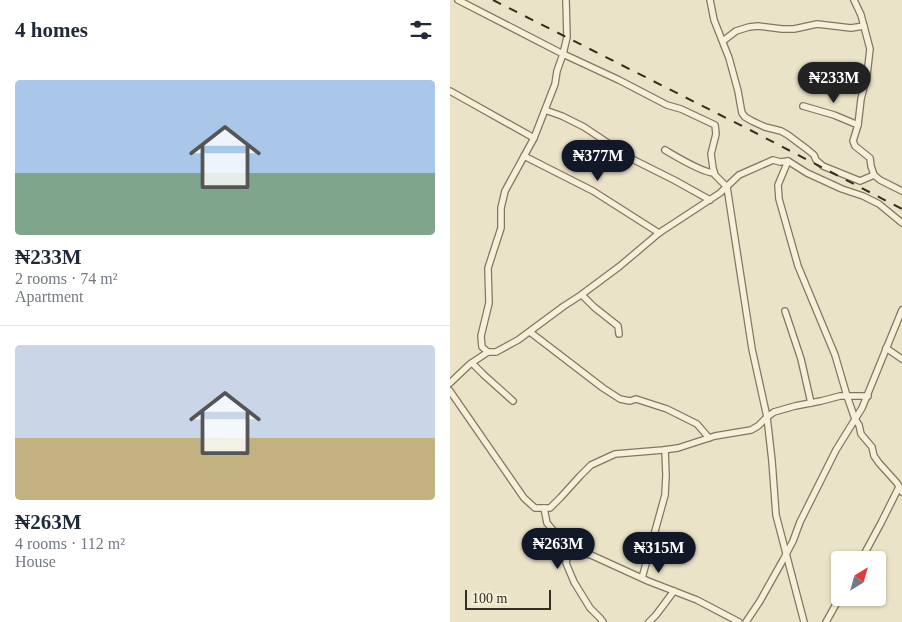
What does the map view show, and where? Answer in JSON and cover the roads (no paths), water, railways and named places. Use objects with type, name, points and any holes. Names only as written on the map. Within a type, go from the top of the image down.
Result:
[{"type":"street","points":[[458,0],[667,105],[681,109],[715,125],[716,134],[710,154],[715,175],[727,187],[752,349],[767,417],[776,514],[804,622]]},
{"type":"street","points":[[488,352],[482,347],[481,336],[489,303],[488,268],[501,228],[501,208],[505,191],[534,138],[555,84],[567,38],[566,0]]},
{"type":"street","points":[[710,0],[714,20],[723,41],[738,91],[742,113],[745,117],[788,135],[829,169],[860,181],[874,175]]},
{"type":"street","points":[[854,0],[862,15],[870,49],[858,125],[853,142],[855,146],[870,158],[874,175],[902,191]]},
{"type":"street","points":[[723,41],[736,31],[758,26],[782,29],[794,29],[817,24],[851,28],[864,26]]},
{"type":"street","points":[[450,91],[534,138]]},
{"type":"street","points":[[802,106],[834,115],[858,125]]},
{"type":"street","points":[[545,110],[584,127],[632,159],[710,200]]},
{"type":"street","points":[[665,150],[709,173],[714,173]]},
{"type":"street","points":[[524,156],[593,191],[659,233]]},
{"type":"street","points":[[450,383],[472,363],[488,352],[496,352],[518,340],[582,295],[659,233],[710,200],[739,175],[773,160],[780,162],[788,161],[842,189],[863,196],[879,204],[902,223]]},
{"type":"street","points":[[788,161],[778,185],[779,200],[798,266],[835,355],[861,434],[872,446],[874,456],[897,483],[900,490],[865,551]]},
{"type":"street","points":[[582,295],[618,326],[619,334]]},
{"type":"street","points":[[746,622],[786,555],[800,522],[836,450],[868,396],[902,310]]},
{"type":"street","points":[[785,311],[801,359],[811,403]]},
{"type":"street","points":[[530,332],[620,399],[636,399],[667,409],[697,424],[709,438]]},
{"type":"street","points":[[886,348],[902,359]]},
{"type":"street","points":[[472,363],[513,401]]},
{"type":"street","points":[[450,391],[524,498],[535,508],[550,508],[591,465],[615,454],[642,453],[678,448],[715,436],[751,430],[774,412],[795,406],[840,396],[868,396]]},
{"type":"street","points":[[642,578],[665,496],[665,450]]},
{"type":"street","points":[[544,508],[547,523],[569,549],[566,563],[574,582],[590,608],[603,622]]},
{"type":"street","points":[[571,551],[591,555],[703,604],[739,622]]},
{"type":"street","points":[[649,622],[674,591]]},
{"type":"street","points":[[826,622],[835,606]]},
{"type":"railway","points":[[493,0],[902,209]]}]
